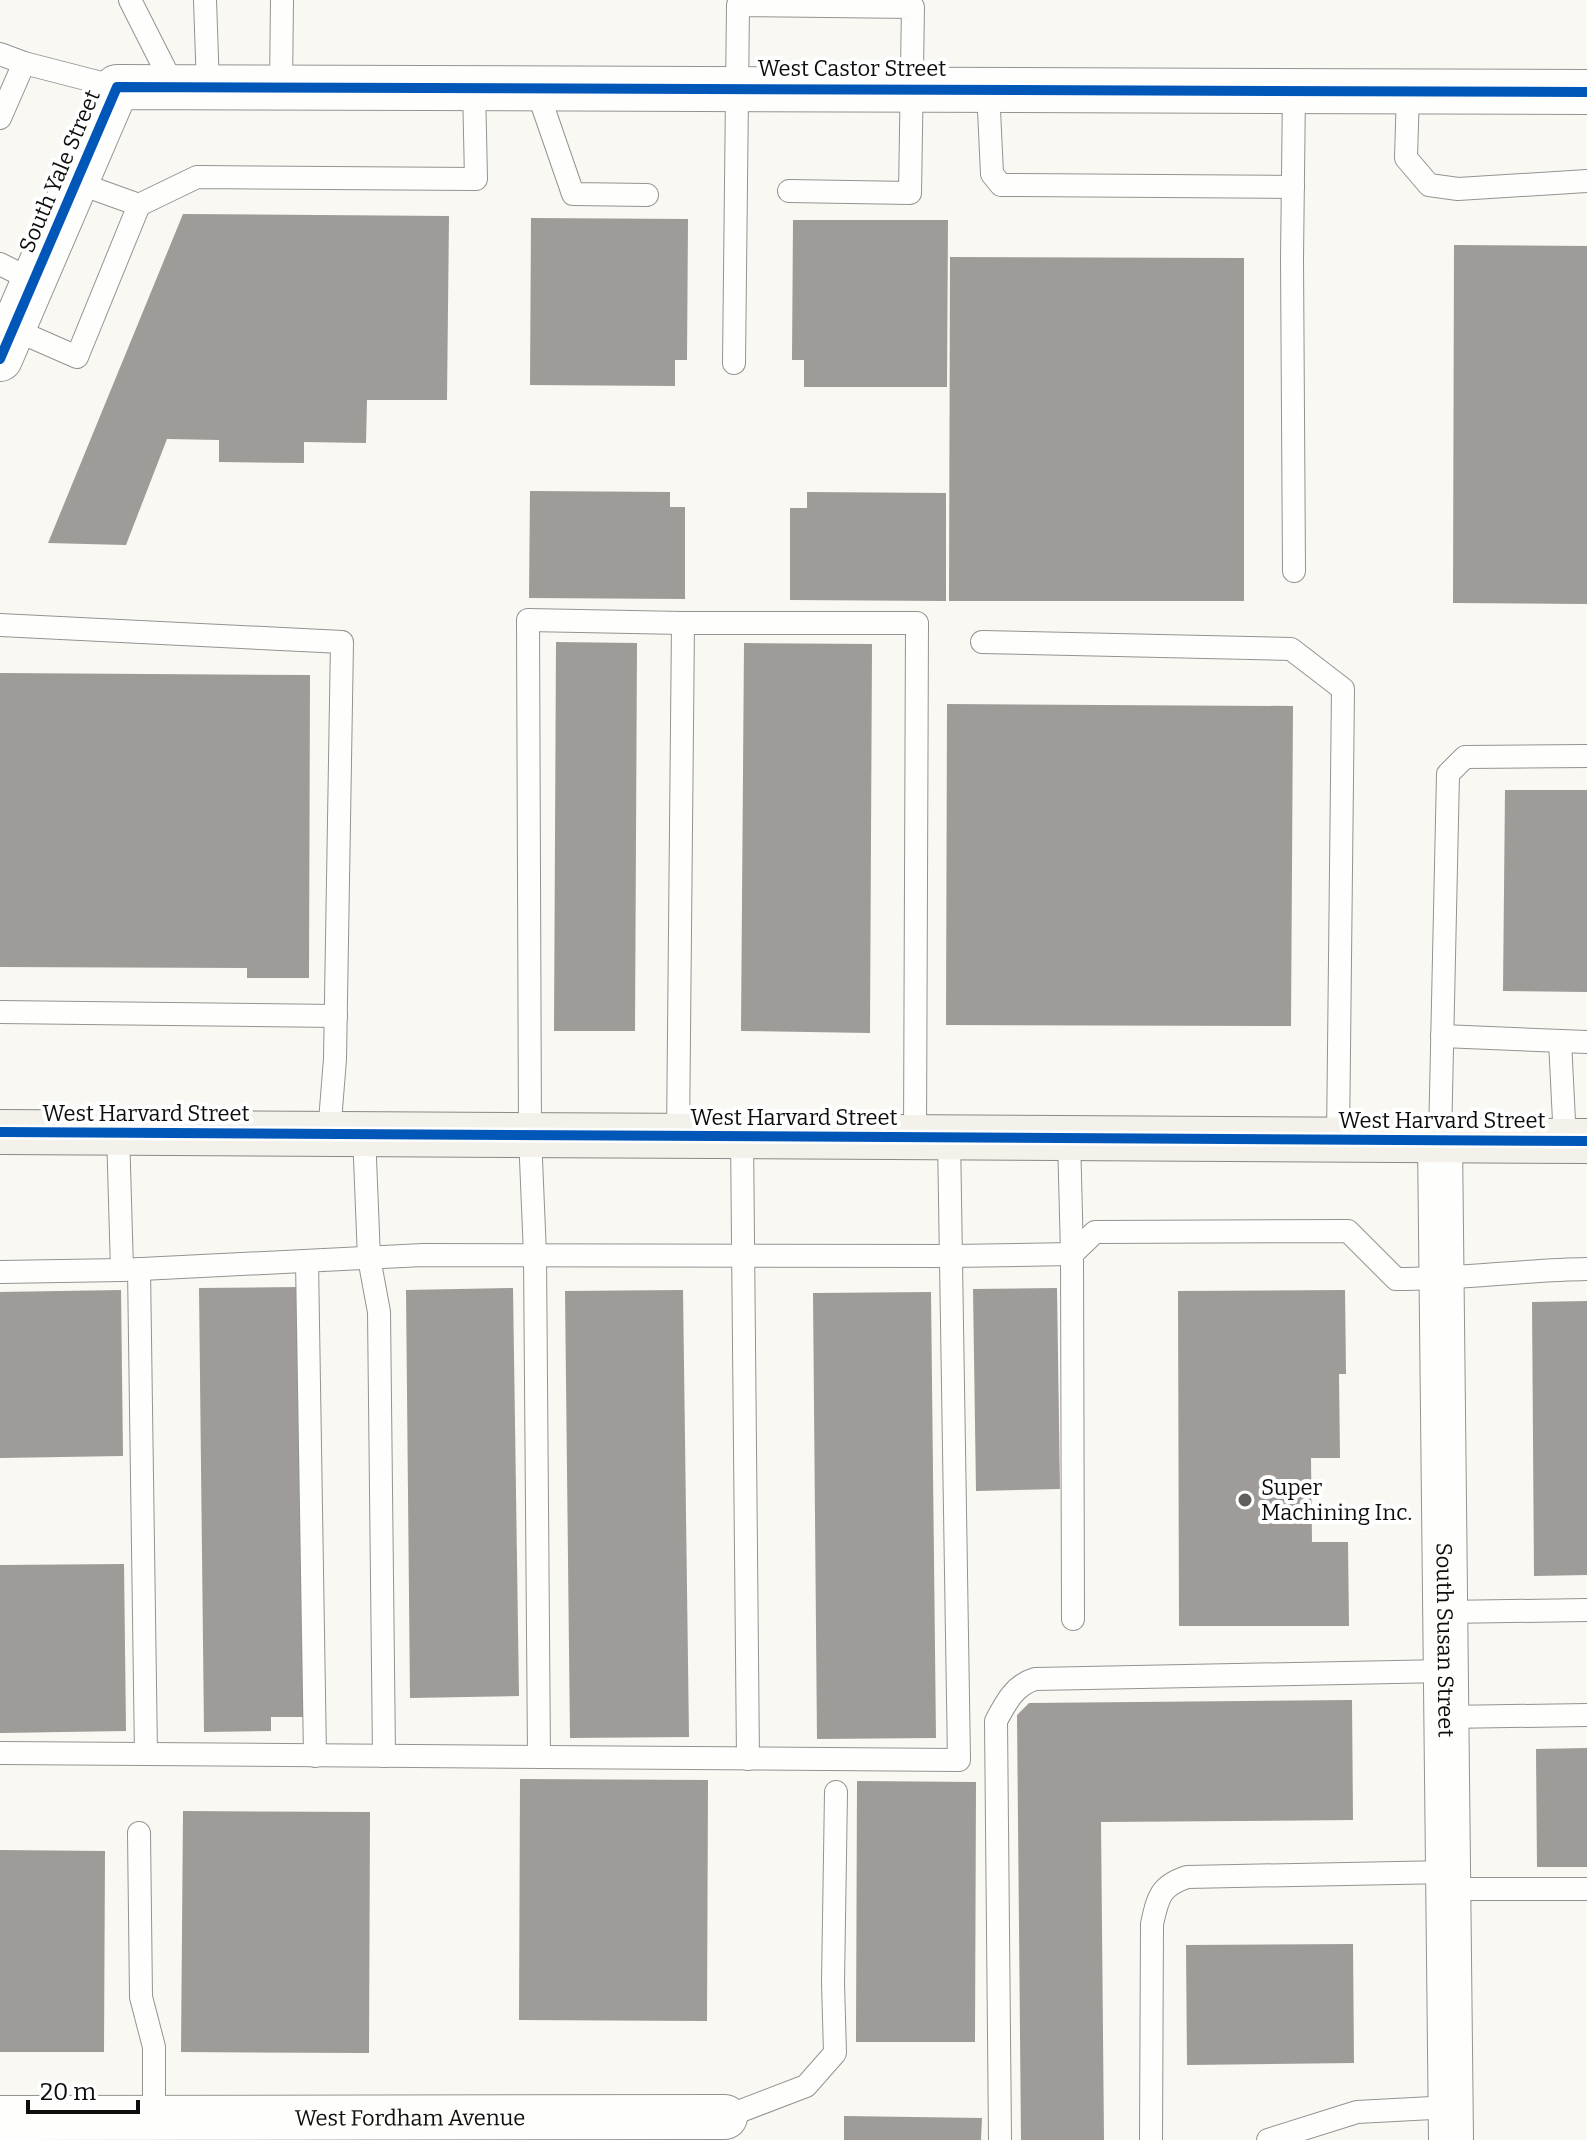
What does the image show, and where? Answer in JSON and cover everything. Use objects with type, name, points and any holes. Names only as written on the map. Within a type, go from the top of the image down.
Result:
[{"type":"street","name":"West Castor Street","points":[[117,87],[1587,92]]},
{"type":"street","name":"South Yale Street","points":[[6,344],[17,272],[75,182],[117,87]]},
{"type":"street","name":"West Harvard Street","points":[[0,1132],[1576,1141]]},
{"type":"street","name":"South Susan Street","points":[[1440,1140],[1451,2124]]},
{"type":"street","name":"West Fordham Avenue","points":[[0,2118],[725,2117]]},
{"type":"lane","points":[[130,0],[191,87]]},
{"type":"lane","points":[[191,87],[205,0]]},
{"type":"lane","points":[[281,87],[282,0]]},
{"type":"lane","points":[[734,363],[738,5],[913,4],[910,193],[789,191]]},
{"type":"lane","points":[[0,54],[117,87]]},
{"type":"lane","points":[[0,118],[24,63]]},
{"type":"lane","points":[[6,344],[77,357],[139,205],[197,177],[476,179],[474,87]]},
{"type":"lane","points":[[536,87],[573,194],[647,195]]},
{"type":"lane","points":[[988,89],[992,174],[1001,185],[1293,187]]},
{"type":"lane","points":[[1294,91],[1294,571]]},
{"type":"lane","points":[[1408,91],[1406,158],[1429,185],[1458,189],[1587,181]]},
{"type":"lane","points":[[75,182],[139,205]]},
{"type":"lane","points":[[0,1753],[315,1756],[959,1760],[951,1256],[932,1137],[917,623],[528,620],[530,1135],[535,1255],[539,1757]]},
{"type":"lane","points":[[678,1136],[683,623]]},
{"type":"lane","points":[[0,625],[342,642],[336,1016],[347,1134],[379,1312],[384,1756]]},
{"type":"lane","points":[[982,642],[1291,649],[1343,689],[1338,1140]]},
{"type":"lane","points":[[1440,1140],[1448,774],[1465,757],[1587,756]]},
{"type":"lane","points":[[0,1012],[336,1016]]},
{"type":"lane","points":[[1442,1036],[1587,1042]]},
{"type":"lane","points":[[1560,1041],[1576,1141]]},
{"type":"lane","points":[[118,1132],[130,1270],[146,1754]]},
{"type":"lane","points":[[742,1136],[748,1759]]},
{"type":"lane","points":[[1069,1138],[1073,1619]]},
{"type":"lane","points":[[0,1272],[535,1255],[1072,1254],[1095,1232],[1348,1231],[1396,1279],[1587,1269]]},
{"type":"lane","points":[[307,1261],[315,1756]]},
{"type":"lane","points":[[1445,1612],[1587,1610]]},
{"type":"lane","points":[[1000,2140],[996,1721],[1006,1701],[1023,1682],[1035,1679],[1445,1671]]},
{"type":"lane","points":[[1446,1717],[1587,1715]]},
{"type":"lane","points":[[725,2117],[806,2086],[835,2053],[836,1792]]},
{"type":"lane","points":[[139,1833],[141,1997],[154,2047],[154,2118]]},
{"type":"lane","points":[[1151,2140],[1152,1924],[1157,1900],[1168,1883],[1187,1877],[1448,1880],[1587,1889]]},
{"type":"lane","points":[[1268,2140],[1357,2112],[1451,2124]]},
{"type":"building","points":[[183,214],[449,216],[447,400],[367,400],[366,443],[304,442],[304,463],[219,462],[219,440],[167,439],[126,545],[48,543]]},
{"type":"building","points":[[531,218],[688,219],[687,360],[675,360],[675,386],[530,385]]},
{"type":"building","points":[[793,220],[948,220],[947,387],[804,387],[804,360],[792,360]]},
{"type":"building","points":[[1454,245],[1587,246],[1587,604],[1453,603]]},
{"type":"building","points":[[950,257],[1244,258],[1244,601],[949,601]]},
{"type":"building","points":[[530,491],[670,492],[670,507],[685,507],[685,599],[529,598]]},
{"type":"building","points":[[807,492],[946,493],[946,601],[790,600],[790,508],[807,508]]},
{"type":"building","points":[[556,642],[637,643],[635,1031],[554,1031]]},
{"type":"building","points":[[744,643],[872,644],[870,1033],[741,1031]]},
{"type":"building","points":[[0,673],[310,675],[309,978],[247,978],[247,968],[0,967]]},
{"type":"building","points":[[947,704],[1293,706],[1291,1026],[946,1025]]},
{"type":"building","points":[[1505,790],[1587,790],[1587,992],[1503,991]]},
{"type":"building","points":[[300,1287],[304,1717],[271,1717],[271,1731],[204,1732],[199,1288]]},
{"type":"building","points":[[513,1288],[519,1696],[410,1698],[406,1290]]},
{"type":"building","points":[[1057,1288],[1060,1489],[976,1491],[973,1289]]},
{"type":"building","points":[[121,1290],[123,1456],[0,1458],[0,1292]]},
{"type":"building","points":[[683,1290],[689,1737],[570,1738],[565,1291]]},
{"type":"building","name":"Super Machining Inc.","points":[[1345,1290],[1346,1374],[1339,1374],[1340,1458],[1311,1458],[1312,1542],[1348,1542],[1349,1626],[1179,1626],[1178,1291]]},
{"type":"building","points":[[931,1292],[936,1738],[817,1739],[813,1293]]},
{"type":"building","points":[[1587,1301],[1587,1575],[1534,1576],[1532,1302]]},
{"type":"building","points":[[124,1564],[126,1731],[0,1733],[0,1565]]},
{"type":"building","points":[[1352,1700],[1353,1820],[1101,1822],[1104,2140],[1021,2140],[1017,1715],[1029,1703]]},
{"type":"building","points":[[1587,1748],[1587,1867],[1537,1867],[1536,1749]]},
{"type":"building","points":[[520,1779],[708,1780],[707,2021],[519,2020]]},
{"type":"building","points":[[857,1781],[976,1782],[975,2042],[856,2042]]},
{"type":"building","points":[[183,1811],[370,1812],[369,2053],[181,2052]]},
{"type":"building","points":[[0,1850],[105,1851],[104,2052],[0,2052]]},
{"type":"building","points":[[1353,1944],[1354,2063],[1187,2065],[1186,1945]]},
{"type":"building","points":[[844,2116],[982,2118],[981,2140],[844,2140]]},
{"type":"cycle path","points":[[0,359],[117,87],[1587,92]]},
{"type":"cycle path","points":[[0,1132],[1587,1141]]},
{"type":"place","name":"Super Machining Inc.","points":[[1245,1500]]}]
